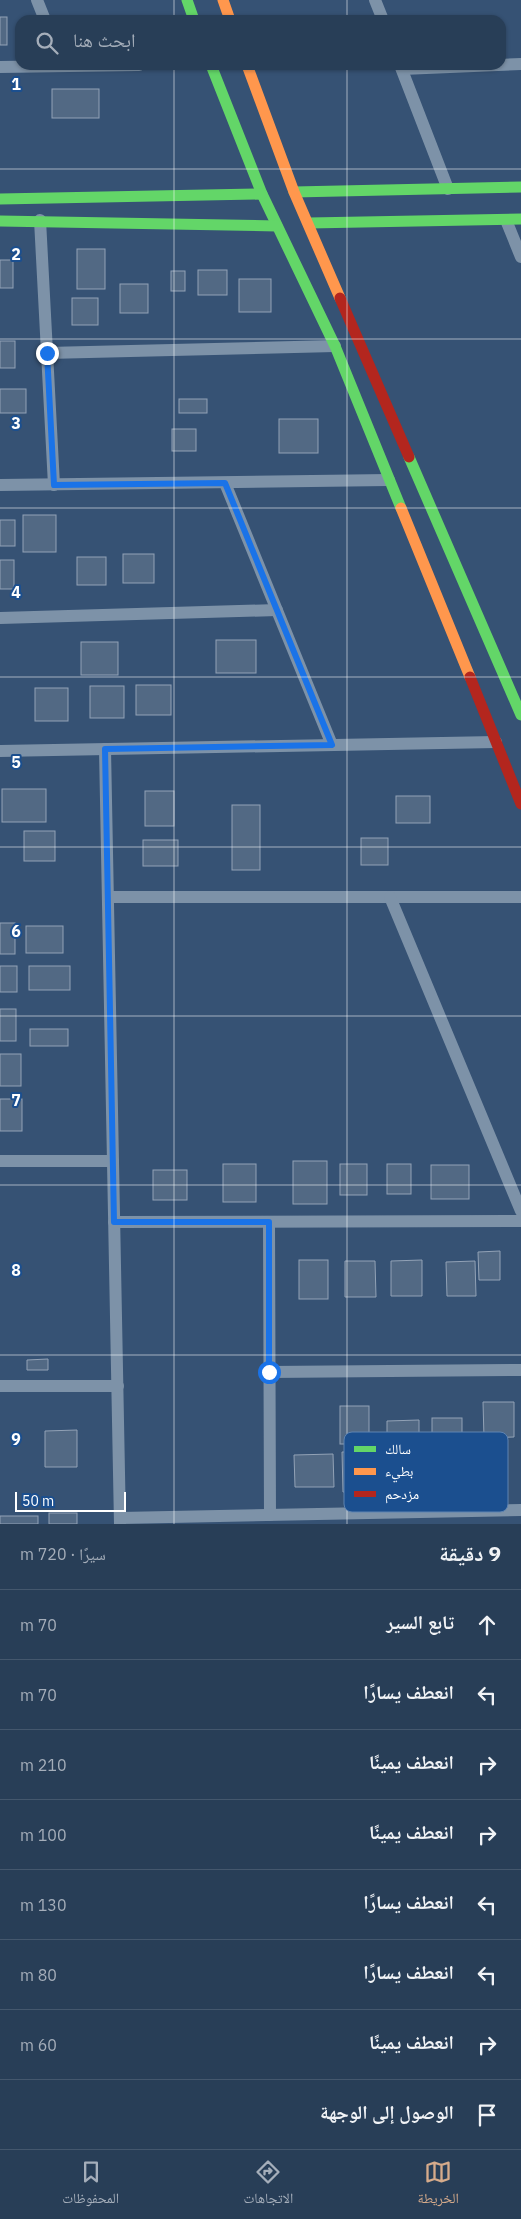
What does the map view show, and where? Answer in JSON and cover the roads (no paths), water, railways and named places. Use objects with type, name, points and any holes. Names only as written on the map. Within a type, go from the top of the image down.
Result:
[{"type":"street","points":[[37,0],[43,15]]},
{"type":"street","points":[[187,0],[192,15]]},
{"type":"street","points":[[222,0],[228,15]]},
{"type":"street","points":[[375,0],[381,15]]},
{"type":"street","points":[[506,64],[521,64]]},
{"type":"street","points":[[0,67],[15,67]]},
{"type":"street","points":[[213,70],[262,194],[335,346],[521,804]]},
{"type":"street","points":[[249,70],[294,192],[521,715]]},
{"type":"street","points":[[402,70],[448,189]]},
{"type":"street","points":[[294,192],[521,188]]},
{"type":"street","points":[[0,199],[262,194]]},
{"type":"street","points":[[309,223],[521,219]]},
{"type":"street","points":[[0,221],[40,220],[277,226]]},
{"type":"street","points":[[40,220],[54,485]]},
{"type":"street","points":[[506,220],[521,257]]},
{"type":"street","points":[[47,353],[335,346]]},
{"type":"street","points":[[0,486],[389,480]]},
{"type":"street","points":[[225,483],[332,745]]},
{"type":"street","points":[[0,618],[277,610]]},
{"type":"street","points":[[0,751],[496,742]]},
{"type":"street","points":[[105,749],[120,1521],[437,1512]]},
{"type":"street","points":[[108,897],[521,897]]},
{"type":"street","points":[[390,897],[521,1212]]},
{"type":"street","points":[[0,1161],[113,1161]]},
{"type":"street","points":[[114,1222],[521,1221]]},
{"type":"street","points":[[269,1222],[270,1516]]},
{"type":"street","points":[[269,1372],[521,1370]]},
{"type":"street","points":[[0,1386],[118,1386]]},
{"type":"street","points":[[508,1510],[521,1510]]}]
